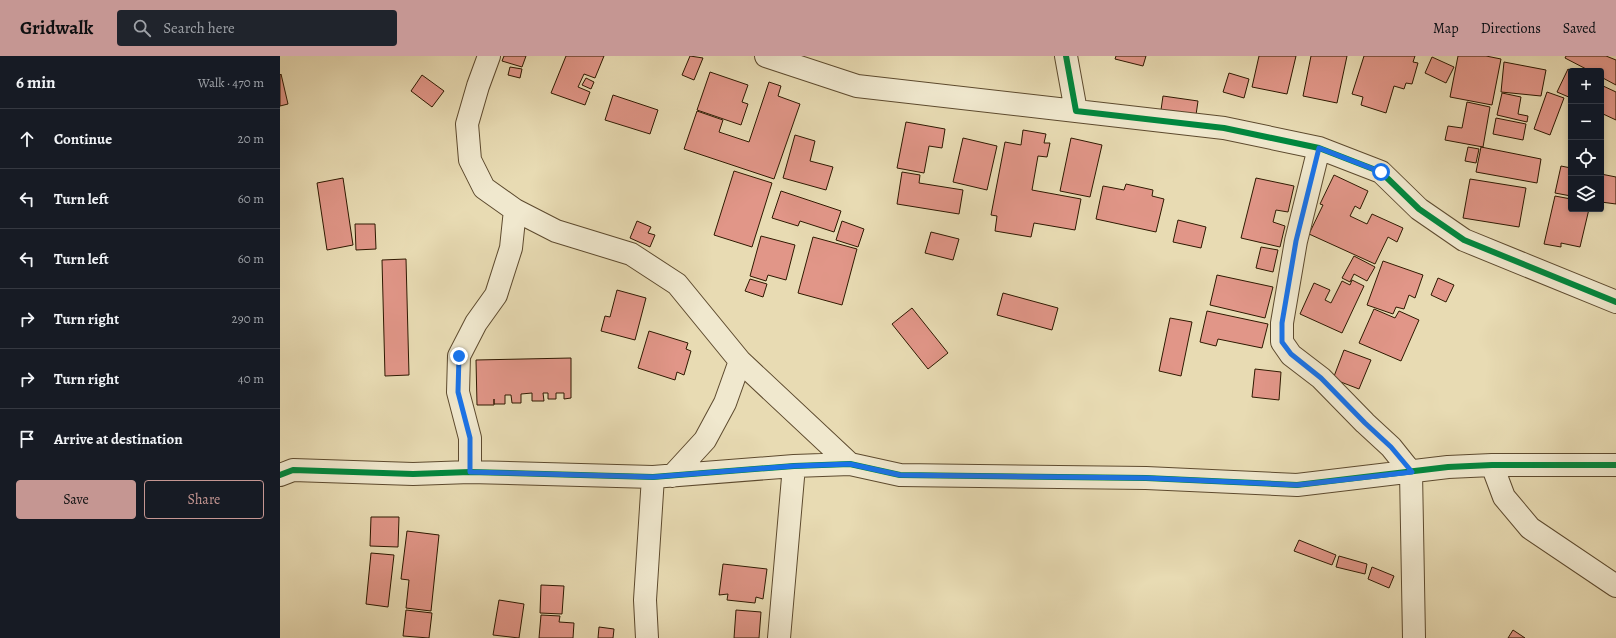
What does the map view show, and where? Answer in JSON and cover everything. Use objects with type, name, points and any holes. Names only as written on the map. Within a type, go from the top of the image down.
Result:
[{"type":"street","points":[[489,56],[478,86],[467,124],[470,160],[484,188],[515,210],[556,231],[632,254],[676,284],[740,361],[850,464]]},
{"type":"street","points":[[766,56],[857,86],[1224,128],[1319,148],[1381,172],[1419,209],[1464,240],[1616,302]]},
{"type":"street","points":[[1066,56],[1076,111]]},
{"type":"street","points":[[1319,148],[1296,241],[1282,323],[1282,342],[1291,354],[1321,378],[1391,447],[1412,472],[1414,638]]},
{"type":"street","points":[[470,472],[470,438],[458,392],[459,356],[476,323],[496,295],[511,248],[515,210]]},
{"type":"street","points":[[647,638],[645,600],[662,476],[705,440],[725,403],[740,361]]},
{"type":"street","points":[[280,475],[292,470],[413,474],[470,472],[662,476],[794,466],[850,464],[900,475],[1146,478],[1297,485],[1448,467],[1492,465],[1616,466]]},
{"type":"street","points":[[1492,465],[1504,497],[1530,528],[1616,586]]},
{"type":"street","points":[[779,638],[794,466]]},
{"type":"building","points":[[504,56],[526,56],[522,67],[502,61]]},
{"type":"building","points":[[566,56],[604,56],[595,78],[584,74],[578,87],[590,92],[585,105],[551,93]]},
{"type":"building","points":[[690,56],[703,58],[694,80],[682,75]]},
{"type":"building","points":[[1116,56],[1146,56],[1143,66],[1115,59]]},
{"type":"building","points":[[1259,56],[1296,56],[1287,94],[1252,87]]},
{"type":"building","points":[[1311,56],[1347,56],[1337,103],[1303,96]]},
{"type":"building","points":[[1364,56],[1415,56],[1413,62],[1418,63],[1412,84],[1406,83],[1404,89],[1394,86],[1386,113],[1361,105],[1363,97],[1352,94]]},
{"type":"building","points":[[1458,56],[1486,56],[1501,59],[1492,105],[1450,97]]},
{"type":"building","points":[[1566,56],[1606,56],[1616,60],[1616,85],[1604,79],[1604,68],[1584,68],[1565,58]]},
{"type":"building","points":[[1432,57],[1454,67],[1446,83],[1425,73]]},
{"type":"building","points":[[1504,62],[1546,70],[1541,96],[1501,92]]},
{"type":"building","points":[[510,67],[522,69],[520,78],[508,75]]},
{"type":"building","points":[[1568,69],[1568,97],[1557,92]]},
{"type":"building","points":[[710,72],[748,85],[742,102],[748,104],[741,125],[697,110]]},
{"type":"building","points":[[1229,73],[1249,79],[1244,98],[1223,92]]},
{"type":"building","points":[[281,74],[288,104],[280,106],[280,75]]},
{"type":"building","points":[[422,75],[444,91],[432,107],[411,91]]},
{"type":"building","points":[[586,78],[594,82],[591,89],[582,85]]},
{"type":"building","points":[[769,82],[781,86],[778,96],[800,104],[774,179],[684,149],[697,111],[723,120],[719,132],[749,142]]},
{"type":"building","points":[[1604,86],[1616,92],[1616,120],[1604,114]]},
{"type":"building","points":[[1547,92],[1564,98],[1550,135],[1534,129]]},
{"type":"building","points":[[1502,93],[1521,97],[1518,114],[1528,116],[1527,122],[1497,115]]},
{"type":"building","points":[[613,95],[658,110],[650,134],[605,120]]},
{"type":"building","points":[[1163,96],[1198,101],[1196,115],[1161,110]]},
{"type":"building","points":[[1467,102],[1490,107],[1483,147],[1445,140],[1448,126],[1462,128]]},
{"type":"building","points":[[1496,118],[1526,124],[1523,140],[1493,134]]},
{"type":"building","points":[[906,122],[945,129],[942,148],[929,146],[924,173],[897,168]]},
{"type":"building","points":[[1023,130],[1046,134],[1044,143],[1050,143],[1047,157],[1038,156],[1032,190],[1081,199],[1075,230],[1034,223],[1031,237],[995,231],[997,216],[991,215],[1005,142],[1021,145]]},
{"type":"building","points":[[795,135],[815,141],[810,161],[833,167],[826,190],[783,178]]},
{"type":"building","points":[[963,138],[997,146],[987,190],[953,182]]},
{"type":"building","points":[[1071,138],[1102,145],[1090,197],[1060,191]]},
{"type":"building","points":[[1468,147],[1479,149],[1476,163],[1465,161]]},
{"type":"building","points":[[1481,147],[1541,159],[1537,183],[1476,172]]},
{"type":"building","points":[[1561,166],[1568,167],[1568,195],[1555,193]]},
{"type":"building","points":[[734,171],[772,183],[752,247],[714,235]]},
{"type":"building","points":[[902,172],[920,175],[919,183],[963,190],[959,214],[897,204]]},
{"type":"building","points":[[1334,175],[1368,191],[1360,209],[1355,206],[1350,216],[1367,224],[1372,214],[1403,228],[1397,242],[1388,237],[1375,264],[1309,234],[1323,205],[1320,204]]},
{"type":"building","points":[[1604,175],[1616,177],[1616,204],[1604,202]]},
{"type":"building","points":[[343,178],[353,245],[327,250],[317,183]]},
{"type":"building","points":[[1256,178],[1294,186],[1288,212],[1276,210],[1273,222],[1285,226],[1280,247],[1241,238]]},
{"type":"building","points":[[1470,179],[1526,188],[1519,227],[1463,218]]},
{"type":"building","points":[[1126,184],[1153,190],[1152,196],[1164,199],[1156,232],[1096,219],[1103,186],[1124,190]]},
{"type":"building","points":[[781,191],[841,211],[834,232],[800,221],[798,226],[772,218]]},
{"type":"building","points":[[1555,196],[1568,198],[1568,212],[1588,212],[1580,247],[1561,243],[1561,247],[1544,244]]},
{"type":"building","points":[[1178,220],[1206,227],[1201,248],[1173,242]]},
{"type":"building","points":[[637,221],[651,227],[648,233],[655,235],[650,247],[630,238]]},
{"type":"building","points":[[842,221],[864,229],[858,247],[836,240]]},
{"type":"building","points":[[355,224],[375,224],[376,249],[356,250]]},
{"type":"building","points":[[931,232],[959,239],[953,260],[925,253]]},
{"type":"building","points":[[761,236],[795,245],[786,280],[768,275],[766,281],[750,276]]},
{"type":"building","points":[[813,237],[857,249],[842,305],[798,293]]},
{"type":"building","points":[[1261,247],[1278,250],[1273,272],[1256,268]]},
{"type":"building","points":[[1354,256],[1375,267],[1367,281],[1354,274],[1350,282],[1342,278]]},
{"type":"building","points":[[406,259],[409,375],[385,376],[382,260]]},
{"type":"building","points":[[1383,261],[1423,275],[1415,298],[1409,295],[1404,309],[1396,307],[1393,314],[1367,305]]},
{"type":"building","points":[[1217,275],[1273,287],[1265,318],[1210,305]]},
{"type":"building","points":[[1438,278],[1454,285],[1446,302],[1431,295]]},
{"type":"building","points":[[750,279],[767,284],[763,297],[745,291]]},
{"type":"building","points":[[1352,280],[1364,286],[1342,333],[1300,314],[1314,283],[1330,290],[1325,300],[1331,303],[1342,281],[1350,285]]},
{"type":"building","points":[[617,290],[646,298],[635,340],[601,331],[605,316],[610,317]]},
{"type":"building","points":[[1003,293],[1058,308],[1052,330],[997,315]]},
{"type":"building","points":[[912,308],[948,353],[928,369],[892,324]]},
{"type":"building","points":[[1374,309],[1395,318],[1399,311],[1419,320],[1401,361],[1359,343]]},
{"type":"building","points":[[1207,311],[1268,324],[1262,348],[1218,339],[1216,346],[1200,342]]},
{"type":"building","points":[[1170,318],[1192,322],[1181,376],[1159,371]]},
{"type":"building","points":[[649,331],[688,343],[686,349],[691,351],[684,375],[677,372],[675,380],[638,368]]},
{"type":"building","points":[[1344,350],[1371,360],[1359,389],[1333,379]]},
{"type":"building","points":[[571,358],[571,398],[564,399],[564,393],[556,393],[556,399],[548,399],[548,393],[543,393],[544,401],[532,401],[532,393],[521,394],[521,403],[512,403],[511,395],[505,395],[505,404],[477,405],[476,360]]},
{"type":"building","points":[[1255,369],[1281,372],[1279,400],[1252,397]]},
{"type":"building","points":[[371,517],[399,517],[398,547],[370,546]]},
{"type":"building","points":[[407,531],[439,535],[431,611],[406,608],[409,580],[401,579]]},
{"type":"building","points":[[1299,540],[1336,555],[1332,565],[1294,551]]},
{"type":"building","points":[[371,553],[394,555],[388,607],[366,604]]},
{"type":"building","points":[[1339,556],[1367,564],[1365,574],[1336,567]]},
{"type":"building","points":[[723,564],[767,569],[763,599],[756,597],[755,603],[727,600],[728,594],[719,595]]},
{"type":"building","points":[[1372,567],[1394,576],[1389,588],[1368,579]]},
{"type":"building","points":[[541,585],[564,586],[562,614],[540,613]]},
{"type":"building","points":[[499,600],[524,604],[519,638],[493,635]]},
{"type":"building","points":[[406,610],[432,613],[429,638],[403,636]]},
{"type":"building","points":[[736,610],[761,612],[759,638],[734,638]]},
{"type":"building","points":[[541,615],[560,616],[559,622],[574,623],[573,638],[539,638]]},
{"type":"building","points":[[599,627],[614,629],[613,638],[598,638]]},
{"type":"building","points":[[1513,630],[1525,638],[1508,638]]},
{"type":"cycle path","points":[[1066,56],[1076,111],[1224,128],[1319,148],[1381,172],[1419,209],[1464,240],[1616,302]]},
{"type":"cycle path","points":[[280,475],[293,470],[413,474],[470,472],[653,477],[794,466],[850,464],[900,475],[1146,478],[1297,485],[1448,467],[1492,465],[1616,465]]},
{"type":"route","points":[[459,356],[458,392],[470,438],[470,472],[653,477],[794,466],[850,464],[900,475],[1146,478],[1297,485],[1412,472],[1378,434],[1365,423],[1321,378],[1291,354],[1282,342],[1282,323],[1296,241],[1319,148],[1381,172]]}]
